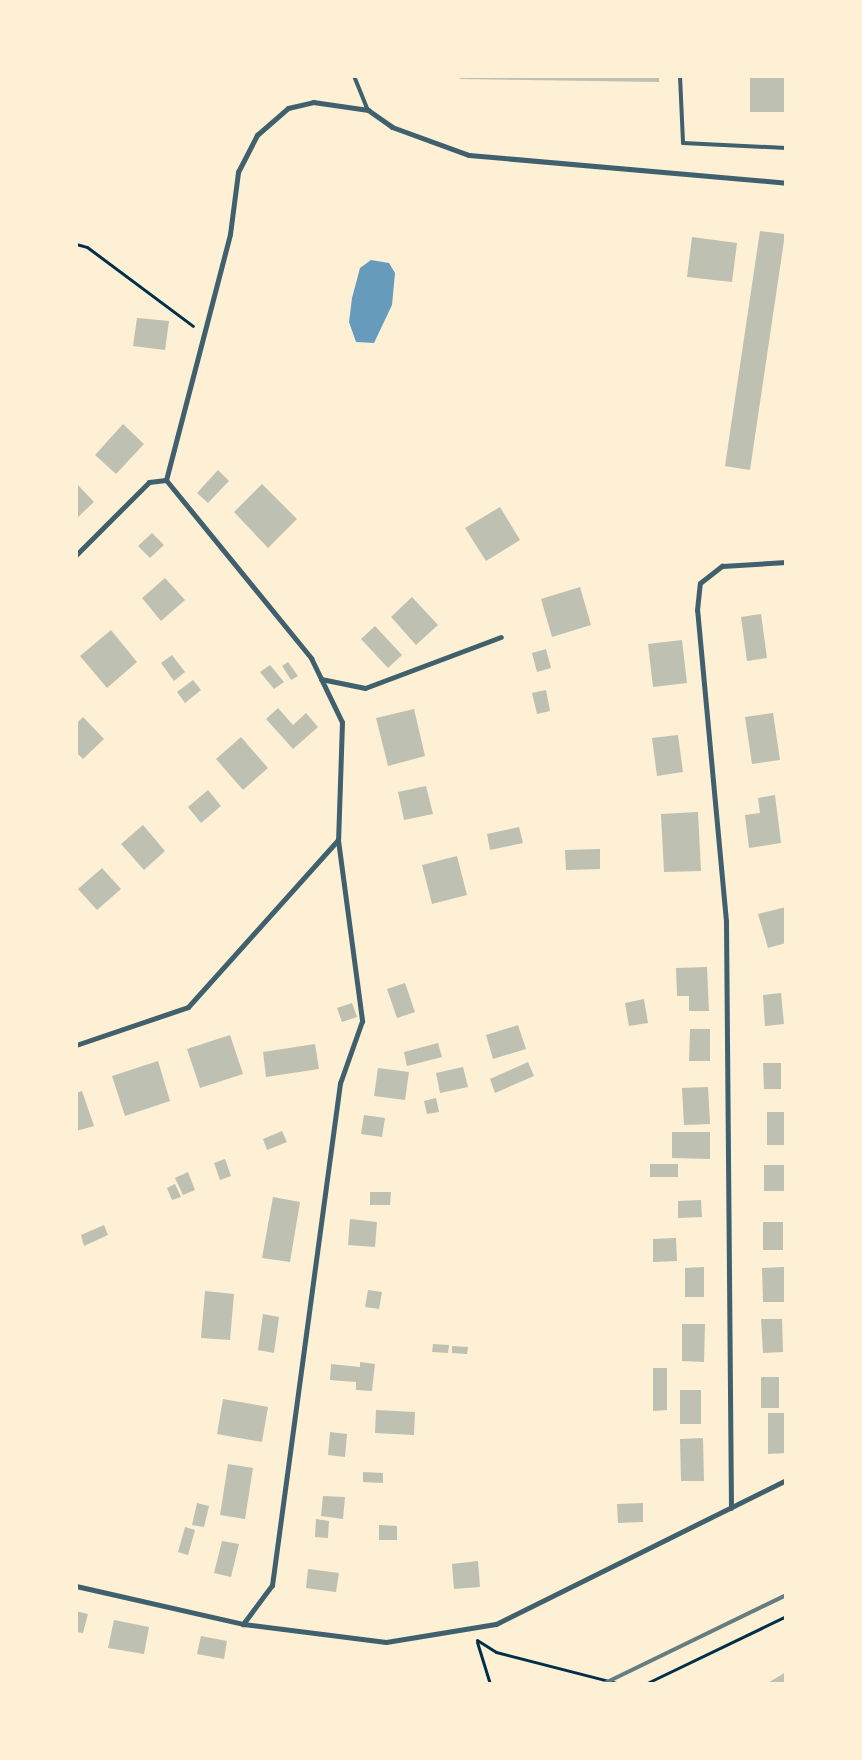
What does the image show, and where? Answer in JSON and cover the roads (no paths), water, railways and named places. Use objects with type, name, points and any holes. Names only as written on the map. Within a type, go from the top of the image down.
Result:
[{"type":"street","points":[[166,480],[230,234],[238,172],[257,135],[288,108],[313,102],[368,110],[392,127],[469,155],[786,183]]},
{"type":"street","points":[[76,555],[149,482],[166,480]]},
{"type":"street","points":[[166,480],[311,658],[342,722],[338,840],[362,1021],[340,1083],[272,1585],[243,1624]]},
{"type":"street","points":[[731,1508],[726,921],[697,610],[700,583],[722,566],[786,562]]},
{"type":"street","points":[[322,678],[365,688],[501,637]]},
{"type":"street","points":[[76,1045],[188,1008],[338,840]]},
{"type":"street","points":[[76,1586],[243,1624],[386,1642],[496,1624],[786,1480]]},
{"type":"lane","points":[[354,76],[368,110]]},
{"type":"lane","points":[[680,76],[683,143],[786,148]]},
{"type":"water","points":[[371,260],[389,263],[395,273],[392,305],[374,343],[356,342],[349,322],[352,298],[360,268]]},
{"type":"railway","points":[[603,1684],[786,1595]]}]
